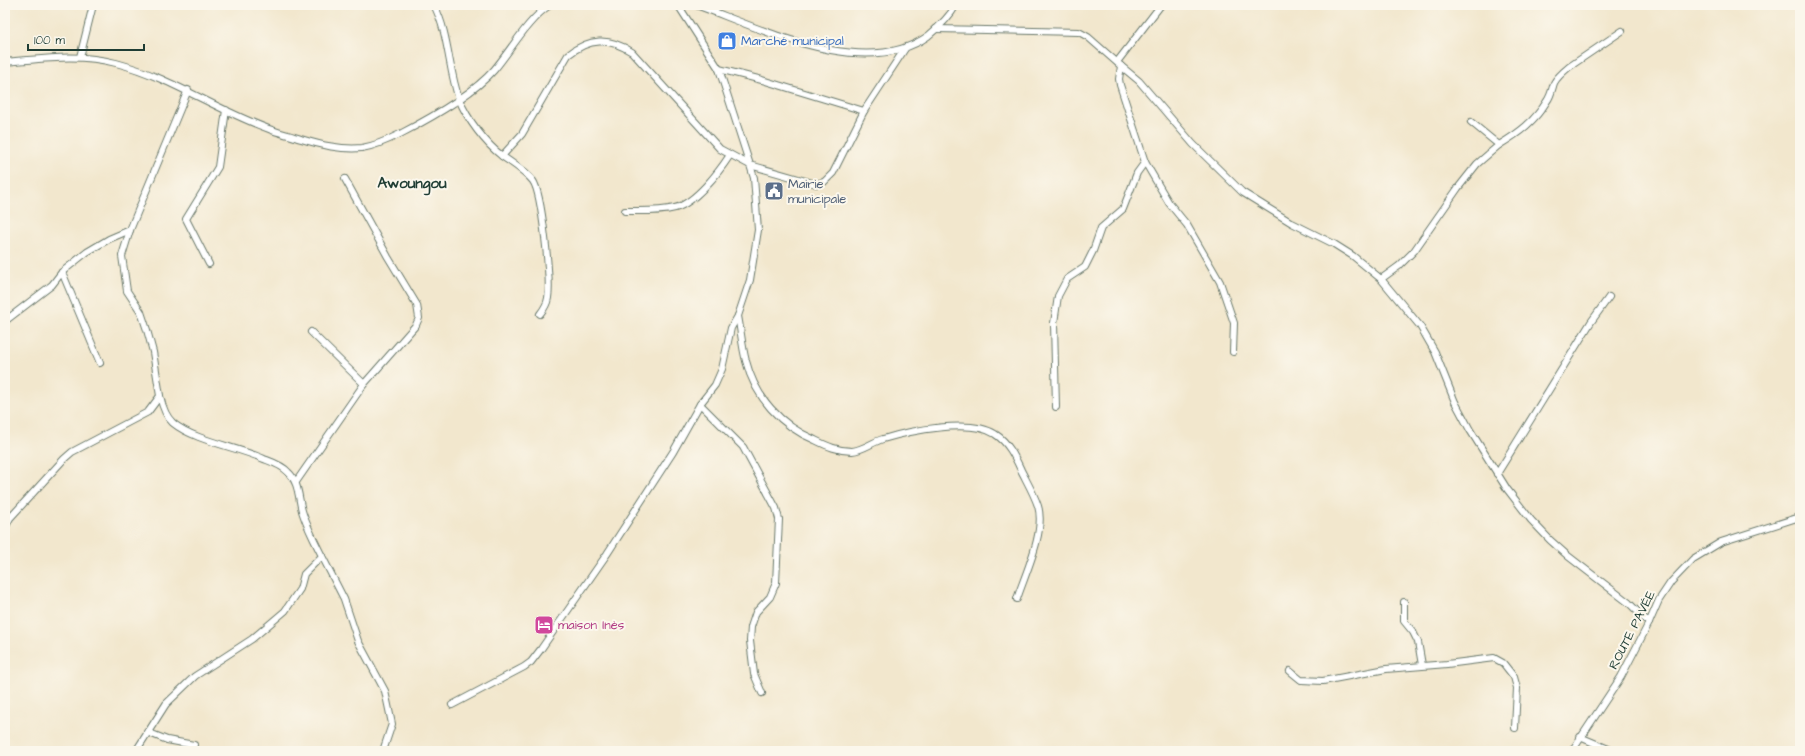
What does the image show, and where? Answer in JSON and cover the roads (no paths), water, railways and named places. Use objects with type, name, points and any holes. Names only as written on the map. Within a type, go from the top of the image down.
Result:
[{"type":"street","points":[[80,57],[93,5]]},
{"type":"street","points":[[434,5],[439,15],[445,35],[459,99],[487,143],[527,174],[534,183],[540,206],[546,258],[548,298],[546,306],[540,314]]},
{"type":"street","points":[[5,62],[52,57],[80,57],[114,62],[131,67],[188,90],[226,110],[269,129],[313,142],[348,148],[363,148],[393,137],[479,86],[509,52],[522,34],[545,8],[550,5]]},
{"type":"street","points":[[452,705],[498,682],[530,662],[607,554],[674,452],[700,404],[714,385],[722,369],[731,328],[738,316],[750,280],[758,230],[754,184],[750,165],[719,69],[678,5]]},
{"type":"street","points":[[696,5],[805,44],[839,52],[865,54],[886,52],[906,47],[922,40],[936,30],[945,21],[956,5]]},
{"type":"street","points":[[1161,5],[1119,64],[1119,79],[1145,162],[1169,203],[1187,225],[1220,282],[1234,323],[1233,352]]},
{"type":"street","points":[[936,30],[1079,32],[1088,37],[1139,81],[1192,144],[1242,192],[1292,222],[1334,244],[1353,256],[1381,279],[1420,326],[1435,352],[1455,402],[1470,430],[1507,489],[1531,520],[1568,556],[1629,603],[1649,624]]},
{"type":"street","points":[[1381,279],[1399,266],[1414,251],[1458,188],[1477,164],[1499,145],[1526,127],[1535,118],[1548,100],[1555,82],[1561,73],[1622,31]]},
{"type":"street","points":[[502,156],[522,134],[568,55],[579,46],[596,42],[619,44],[632,52],[715,145],[730,156],[750,165],[816,184],[824,182],[833,173],[864,111],[906,47]]},
{"type":"street","points":[[719,69],[762,80],[864,111]]},
{"type":"street","points":[[188,90],[130,230],[122,256],[127,291],[141,312],[153,352],[163,408],[173,422],[200,437],[253,454],[278,464],[288,471],[296,482],[302,512],[344,599],[358,641],[385,691],[392,724],[383,751]]},
{"type":"street","points":[[209,264],[186,219],[218,167],[226,110]]},
{"type":"street","points":[[1471,122],[1499,145]]},
{"type":"street","points":[[626,212],[658,211],[676,208],[692,199],[722,168],[730,156]]},
{"type":"street","points":[[1056,407],[1054,323],[1058,296],[1068,279],[1085,267],[1093,252],[1101,228],[1123,209],[1137,173],[1145,162]]},
{"type":"street","points":[[296,482],[364,384],[416,325],[418,318],[417,306],[345,179]]},
{"type":"street","points":[[5,321],[52,285],[62,272],[87,252],[109,239],[130,230]]},
{"type":"street","points":[[62,272],[100,363]]},
{"type":"street","points":[[1497,474],[1591,322],[1609,297]]},
{"type":"street","points":[[738,316],[746,362],[755,384],[764,400],[778,417],[808,438],[834,449],[851,451],[862,449],[880,440],[898,435],[936,428],[966,426],[995,433],[1007,444],[1038,506],[1040,520],[1036,540],[1017,599]]},
{"type":"street","points":[[311,332],[364,384]]},
{"type":"street","points":[[5,528],[10,518],[64,458],[72,452],[148,412],[160,396]]},
{"type":"street","points":[[700,404],[743,447],[776,508],[778,519],[776,583],[770,597],[756,612],[751,627],[750,641],[754,674],[762,693]]},
{"type":"street","name":"ROUTE PAVÉE","points":[[1572,751],[1621,677],[1649,624],[1659,600],[1671,582],[1693,559],[1702,552],[1721,542],[1800,517]]},
{"type":"street","points":[[136,751],[166,704],[195,676],[252,639],[271,621],[285,611],[296,597],[304,574],[322,556]]},
{"type":"street","points":[[1404,602],[1404,621],[1413,632],[1418,642],[1422,665]]},
{"type":"street","points":[[1290,671],[1301,680],[1323,681],[1372,671],[1494,658],[1503,663],[1514,676],[1517,688],[1515,728]]},
{"type":"street","points":[[147,732],[167,740],[194,746]]},
{"type":"street","points":[[1580,737],[1613,751]]},
{"type":"place","name":"Marché municipal","points":[[727,41]]},
{"type":"place","name":"Mairie municipale","points":[[774,191]]},
{"type":"place","name":"maison Inès","points":[[544,625]]},
{"type":"district","name":"Awoungou","points":[[412,183]]}]
